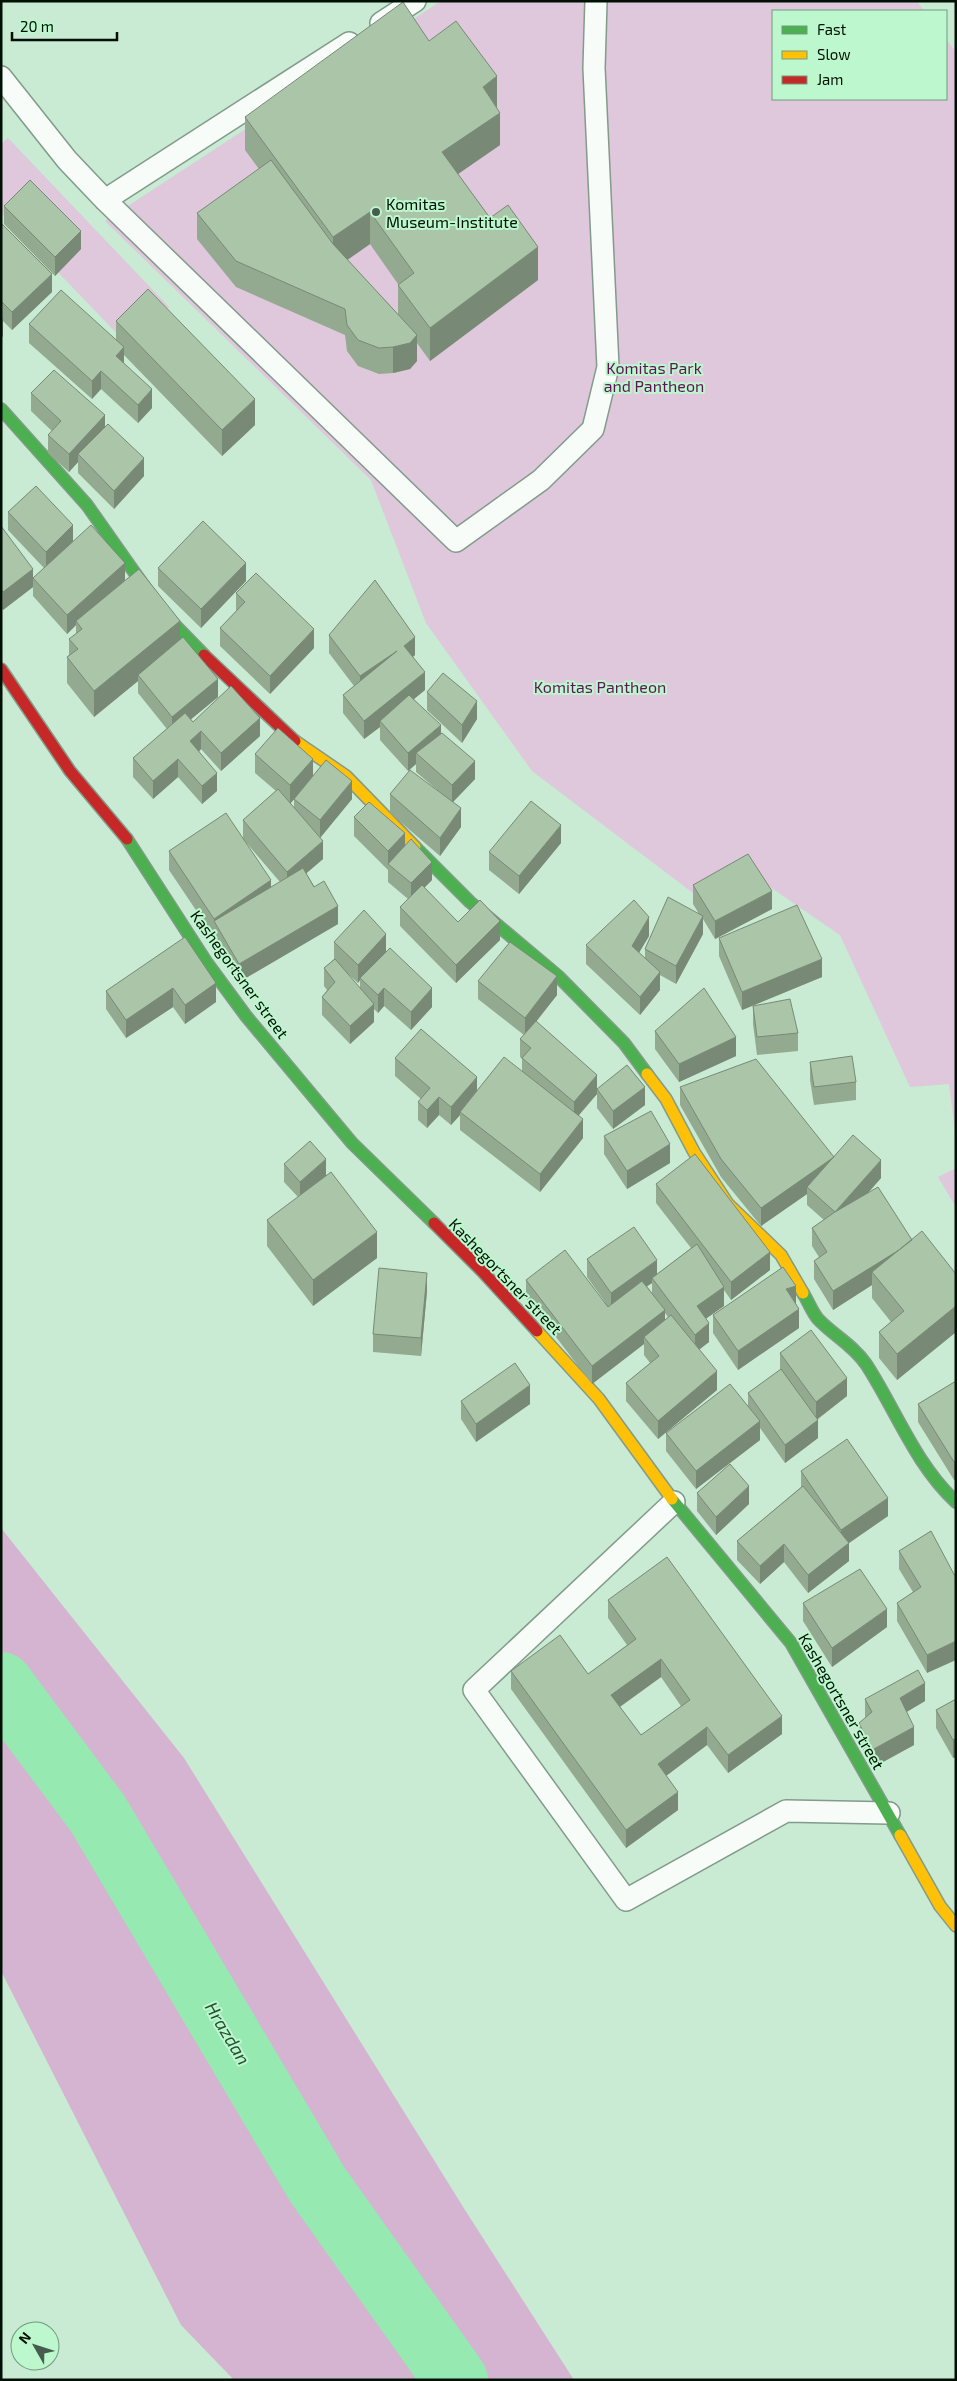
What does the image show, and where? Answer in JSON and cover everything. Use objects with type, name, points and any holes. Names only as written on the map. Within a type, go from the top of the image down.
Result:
[{"type":"street","points":[[1,409],[87,505],[163,613],[208,659],[293,739],[346,776],[470,902],[558,976],[624,1043],[666,1099],[694,1152],[728,1204],[782,1255],[818,1319],[841,1337],[865,1362],[903,1432],[941,1488],[956,1502]]},
{"type":"street","name":"Kashegortsner street","points":[[1,669],[70,771],[129,841],[207,962],[246,1016],[352,1142],[483,1272],[599,1399],[674,1502],[791,1643],[940,1906],[956,1926]]},
{"type":"lane","points":[[106,200],[415,1]]},
{"type":"lane","points":[[1,77],[67,160],[106,200],[456,541],[542,480],[593,429],[608,367],[594,68],[596,1]]},
{"type":"lane","points":[[674,1502],[474,1690],[626,1900],[786,1811],[889,1813]]},
{"type":"green space","name":"Komitas Park and Pantheon","points":[[441,1],[917,1],[923,10],[772,10],[772,100],[947,100],[947,40],[956,52],[956,1138],[949,1084],[910,1087],[840,935],[748,872],[693,893],[532,771],[426,623],[371,480],[105,221]]},
{"type":"green space","points":[[8,138],[169,307],[129,346],[1,213],[1,144]]},
{"type":"green space","points":[[956,1168],[956,1207],[938,1177]]},
{"type":"shaded area","points":[[1,1528],[184,1758],[465,2210],[574,2380],[234,2380],[181,2325],[1,1971]]},
{"type":"building","name":"Komitas Museum-Institute","points":[[403,2],[429,41],[456,21],[497,76],[483,87],[500,113],[442,152],[490,218],[508,205],[538,247],[430,328],[398,285],[414,273],[370,212],[333,237],[245,117]]},
{"type":"building","points":[[271,160],[333,244],[417,335],[410,343],[379,348],[358,340],[347,325],[345,309],[236,261],[197,213]]},
{"type":"building","points":[[30,180],[81,231],[55,257],[4,206]]},
{"type":"building","points":[[1,223],[52,274],[12,312],[1,301]]},
{"type":"building","points":[[148,289],[255,399],[222,430],[116,321]]},
{"type":"building","points":[[61,290],[124,347],[116,356],[152,389],[138,405],[101,371],[92,381],[29,324]]},
{"type":"building","points":[[54,370],[105,415],[69,454],[48,435],[61,421],[31,393]]},
{"type":"building","points":[[108,424],[144,458],[114,491],[78,454]]},
{"type":"building","points":[[36,486],[73,525],[46,552],[8,512]]},
{"type":"building","points":[[203,521],[246,563],[201,609],[158,568]]},
{"type":"building","points":[[91,525],[125,563],[67,615],[33,578]]},
{"type":"building","points":[[1,526],[33,569],[3,592],[1,589]]},
{"type":"building","points":[[139,569],[180,621],[94,691],[67,657],[78,649],[69,639],[82,629],[76,621]]},
{"type":"building","points":[[256,573],[314,629],[270,676],[220,628],[245,602],[236,593]]},
{"type":"building","points":[[375,580],[415,637],[404,646],[425,672],[364,721],[343,695],[397,651],[360,676],[329,635]]},
{"type":"building","points":[[183,637],[218,679],[172,717],[138,675]]},
{"type":"building","points":[[443,673],[477,701],[462,725],[427,692]]},
{"type":"building","points":[[231,686],[260,718],[221,753],[201,731],[190,741],[217,773],[202,786],[178,759],[153,781],[133,758],[185,713],[193,722]]},
{"type":"building","points":[[409,695],[441,725],[408,753],[380,721]]},
{"type":"building","points":[[278,728],[313,759],[290,785],[255,754]]},
{"type":"building","points":[[442,733],[475,761],[452,785],[416,753]]},
{"type":"building","points":[[326,760],[352,781],[320,820],[294,799]]},
{"type":"building","points":[[410,770],[461,808],[440,838],[390,794]]},
{"type":"building","points":[[278,789],[323,841],[287,872],[243,820]]},
{"type":"building","points":[[531,801],[561,825],[519,876],[489,852]]},
{"type":"building","points":[[369,802],[405,833],[388,851],[354,817]]},
{"type":"building","points":[[226,813],[271,880],[214,919],[169,851]]},
{"type":"building","points":[[411,839],[432,862],[411,883],[388,864]]},
{"type":"building","points":[[748,854],[772,891],[715,921],[693,885]]},
{"type":"building","points":[[303,868],[314,887],[324,881],[338,906],[239,964],[214,921]]},
{"type":"building","points":[[422,885],[458,922],[480,900],[500,921],[456,965],[400,907]]},
{"type":"building","points":[[668,897],[703,916],[676,966],[645,949]]},
{"type":"building","points":[[634,900],[649,917],[632,946],[660,972],[640,997],[586,945]]},
{"type":"building","points":[[797,905],[822,959],[742,992],[719,938]]},
{"type":"building","points":[[364,910],[386,934],[358,965],[334,942]]},
{"type":"building","points":[[185,937],[216,983],[185,1005],[173,988],[126,1020],[106,991]]},
{"type":"building","points":[[510,942],[557,976],[525,1018],[478,981]]},
{"type":"building","points":[[390,948],[432,988],[411,1012],[384,988],[378,995],[360,978]]},
{"type":"building","points":[[335,959],[374,1004],[350,1026],[322,997],[335,982],[324,968]]},
{"type":"building","points":[[704,988],[736,1037],[679,1064],[655,1031]]},
{"type":"building","points":[[790,999],[798,1033],[757,1037],[753,1006]]},
{"type":"building","points":[[536,1021],[597,1075],[574,1102],[522,1058],[531,1048],[520,1039]]},
{"type":"building","points":[[421,1029],[477,1077],[451,1107],[439,1097],[427,1110],[418,1102],[430,1088],[395,1058]]},
{"type":"building","points":[[852,1056],[856,1082],[814,1087],[810,1062]]},
{"type":"building","points":[[504,1057],[583,1119],[540,1174],[460,1112]]},
{"type":"building","points":[[756,1059],[834,1157],[761,1208],[721,1159],[680,1087]]},
{"type":"building","points":[[627,1065],[645,1087],[613,1111],[597,1089]]},
{"type":"building","points":[[651,1111],[670,1144],[627,1171],[604,1136]]},
{"type":"building","points":[[853,1135],[881,1160],[835,1212],[807,1187]]},
{"type":"building","points":[[310,1141],[326,1159],[300,1182],[284,1164]]},
{"type":"building","points":[[695,1154],[770,1252],[731,1282],[656,1184]]},
{"type":"building","points":[[331,1172],[377,1232],[313,1280],[267,1220]]},
{"type":"building","points":[[878,1187],[912,1240],[833,1291],[814,1261],[827,1252],[812,1228]]},
{"type":"building","points":[[634,1227],[657,1260],[611,1293],[587,1259]]},
{"type":"building","points":[[922,1231],[956,1274],[956,1306],[897,1354],[879,1332],[904,1311],[872,1272]]},
{"type":"building","points":[[697,1244],[724,1287],[697,1306],[709,1323],[695,1335],[652,1278]]},
{"type":"building","points":[[565,1250],[608,1307],[642,1281],[665,1310],[592,1366],[526,1280]]},
{"type":"building","points":[[783,1267],[796,1286],[786,1289],[799,1309],[738,1351],[713,1315]]},
{"type":"building","points":[[379,1268],[427,1273],[421,1338],[373,1334]]},
{"type":"building","points":[[671,1315],[717,1371],[658,1421],[626,1383],[659,1356],[644,1337]]},
{"type":"building","points":[[811,1330],[847,1378],[816,1402],[780,1353]]},
{"type":"building","points":[[515,1363],[530,1385],[476,1424],[461,1401]]},
{"type":"building","points":[[781,1369],[818,1420],[785,1445],[748,1393]]},
{"type":"building","points":[[956,1381],[956,1461],[954,1462],[918,1404]]},
{"type":"building","points":[[730,1384],[760,1421],[696,1471],[666,1433]]},
{"type":"building","points":[[847,1439],[888,1498],[841,1530],[801,1471]]},
{"type":"building","points":[[730,1464],[749,1486],[716,1517],[697,1493]]},
{"type":"building","points":[[803,1486],[849,1543],[808,1575],[784,1544],[760,1566],[737,1541]]},
{"type":"building","points":[[931,1531],[956,1578],[956,1641],[927,1655],[897,1603],[921,1587],[899,1551]]},
{"type":"building","points":[[667,1557],[782,1716],[728,1755],[707,1727],[658,1764],[678,1792],[626,1830],[511,1671],[560,1635],[588,1674],[636,1639],[608,1600]],"holes":[[[661,1659],[690,1700],[641,1735],[611,1695]]]},
{"type":"building","points":[[860,1569],[887,1609],[832,1648],[803,1603]]},
{"type":"building","points":[[918,1670],[925,1683],[900,1698],[914,1727],[872,1750],[859,1723],[872,1712],[865,1699]]},
{"type":"building","points":[[956,1699],[956,1738],[953,1740],[936,1710]]},
{"type":"waterway","name":"Hrazdan","points":[[1,1684],[98,1814],[317,2184],[456,2380]]},
{"type":"traffic: fast","points":[[1,409],[87,505],[163,613],[204,655]]},
{"type":"traffic: fast","points":[[127,839],[207,963],[246,1016],[352,1143],[434,1223]]},
{"type":"traffic: fast","points":[[415,847],[470,902],[558,976],[624,1043],[647,1074]]},
{"type":"traffic: fast","points":[[803,1293],[818,1319],[861,1357],[917,1454],[956,1502]]},
{"type":"traffic: fast","points":[[672,1499],[791,1643],[900,1835]]},
{"type":"traffic: slow","points":[[295,741],[346,776],[415,847]]},
{"type":"traffic: slow","points":[[647,1074],[666,1099],[694,1152],[728,1204],[781,1255],[803,1293]]},
{"type":"traffic: slow","points":[[537,1331],[599,1399],[672,1499]]},
{"type":"traffic: slow","points":[[900,1835],[940,1906],[956,1926]]},
{"type":"traffic: jam","points":[[204,655],[295,741]]},
{"type":"traffic: jam","points":[[1,669],[70,771],[127,839]]},
{"type":"traffic: jam","points":[[434,1223],[483,1272],[537,1331]]},
{"type":"place","name":"Komitas Museum-Institute","points":[[376,212]]},
{"type":"park label","name":"Komitas Pantheon","points":[[600,686]]}]
